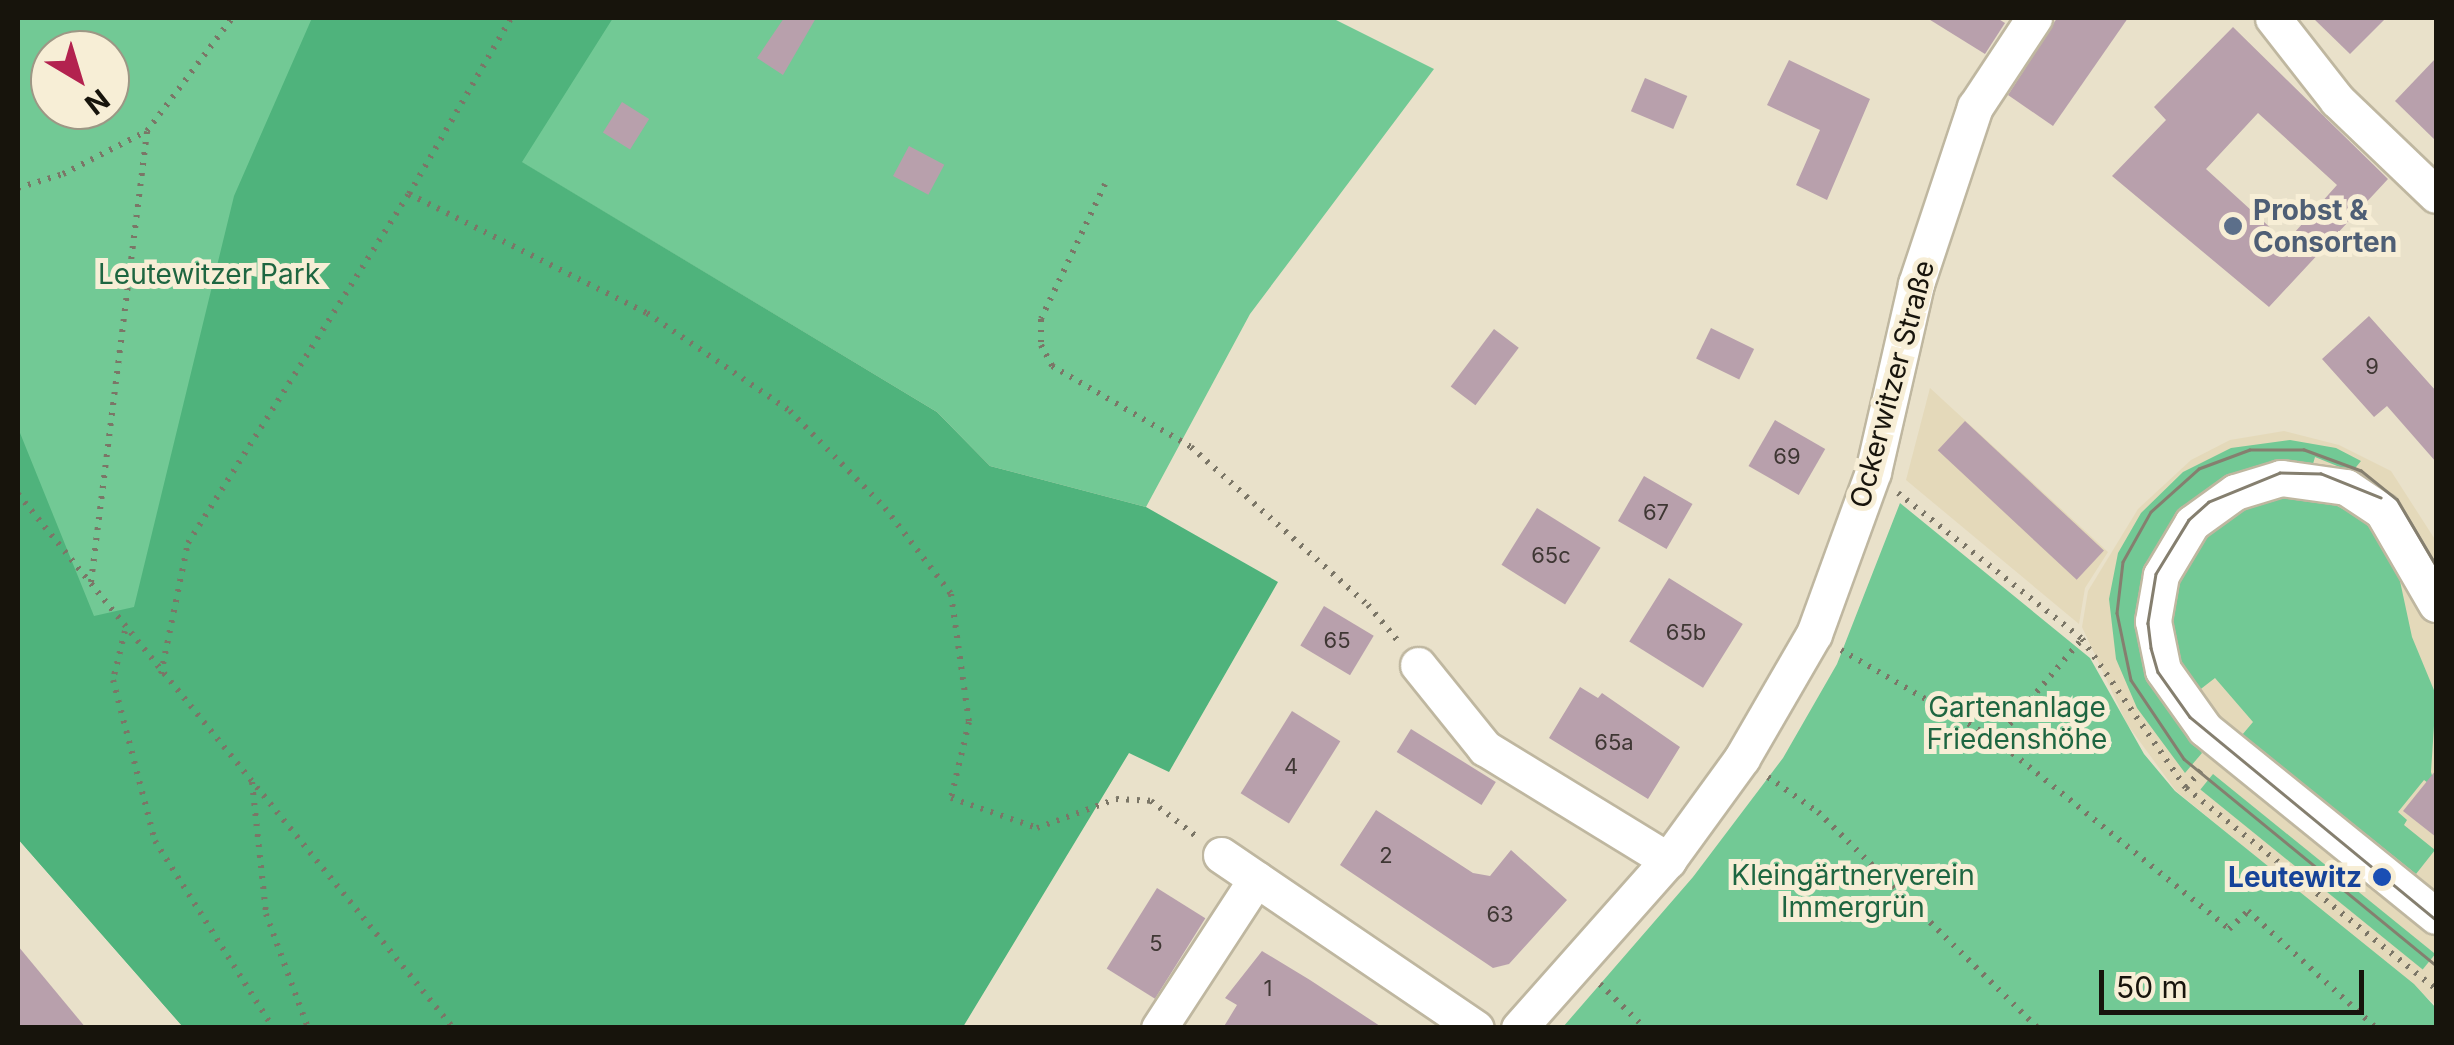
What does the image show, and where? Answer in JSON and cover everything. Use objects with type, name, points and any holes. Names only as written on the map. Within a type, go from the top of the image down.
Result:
[{"type":"street","name":"Ockerwitzer Straße","points":[[1519,1028],[1668,860],[1742,758],[1814,634],[1873,472],[1916,284],[1976,107],[2034,18]]},
{"type":"street","points":[[2273,18],[2337,100],[2436,194]]},
{"type":"street","points":[[2436,604],[2382,511],[2346,487],[2281,478],[2235,492],[2192,523],[2161,574],[2153,621],[2163,670],[2205,730],[2436,916]]},
{"type":"street","points":[[1418,665],[1485,748],[1668,860]]},
{"type":"street","points":[[1221,856],[1476,1028]]},
{"type":"street","points":[[1160,1028],[1256,879]]},
{"type":"path","points":[[18,188],[63,174],[147,132],[232,18]]},
{"type":"path","points":[[160,674],[188,543],[409,194],[511,18]]},
{"type":"path","points":[[91,583],[147,132]]},
{"type":"path","points":[[1105,184],[1040,319],[1040,345],[1052,366],[1190,447],[1368,606],[1418,665]]},
{"type":"path","points":[[409,194],[647,312],[790,411],[885,508],[952,594],[968,722],[951,798],[1037,828],[1116,799],[1152,801],[1221,856]]},
{"type":"path","points":[[1873,472],[2082,639],[2186,788],[2435,985]]},
{"type":"path","points":[[18,494],[160,674],[252,778],[453,1028]]},
{"type":"path","points":[[126,630],[113,680],[155,841],[273,1028]]},
{"type":"path","points":[[1814,634],[1996,740],[2229,930],[2248,911],[2376,1028]]},
{"type":"path","points":[[1996,740],[2082,639]]},
{"type":"path","points":[[1742,758],[1818,812],[2038,1028]]},
{"type":"path","points":[[252,778],[266,914],[308,1028]]},
{"type":"path","points":[[1578,962],[1645,1028]]},
{"type":"shaded area","points":[[1930,388],[2108,552],[2085,588],[2079,624],[1906,480]]},
{"type":"shaded area","points":[[2284,431],[2339,445],[2391,471],[2436,541],[2436,1005],[2176,791],[2127,724],[2082,627],[2088,591],[2138,509],[2191,460],[2230,440]]},
{"type":"green space","name":"Leutewitzer Park","points":[[18,18],[1332,18],[1434,69],[1250,314],[1146,507],[990,466],[937,412],[521,162],[184,1028],[18,839]]},
{"type":"green space","points":[[312,18],[613,18],[522,162],[937,412],[990,466],[1146,507],[1278,582],[1169,772],[1129,753],[963,1027],[183,1027],[18,839],[18,428],[94,616],[134,607],[234,196]]},
{"type":"green space","points":[[2290,440],[2336,448],[2361,461],[2352,472],[2315,457],[2313,464],[2271,463],[2187,508],[2155,689],[2202,753],[2185,773],[2137,708],[2116,659],[2109,599],[2118,553],[2141,513],[2183,472],[2231,448]]},
{"type":"green space","points":[[2285,493],[2320,497],[2364,520],[2397,567],[2412,637],[2436,695],[2431,772],[2436,789],[2424,780],[2398,812],[2407,820],[2404,825],[2435,850],[2416,874],[2242,735],[2253,722],[2215,678],[2193,695],[2169,641],[2168,598],[2207,529],[2225,514]]},
{"type":"green space","points":[[1900,503],[2090,658],[2144,754],[2175,791],[2414,984],[2436,1008],[2436,1027],[1563,1027],[1693,877],[1783,758],[1837,664]]},
{"type":"green space","points":[[2213,774],[2435,954],[2423,970],[2200,790]]},
{"type":"building","points":[[784,18],[816,18],[783,75],[757,58]]},
{"type":"building","points":[[1927,18],[1997,18],[2005,23],[1985,54]]},
{"type":"building","points":[[2057,18],[2128,18],[2053,126],[2008,95]]},
{"type":"building","points":[[2313,18],[2386,18],[2350,54]]},
{"type":"building","points":[[2233,27],[2388,179],[2269,307],[2112,176],[2166,120],[2154,107]],"holes":[[[2258,113],[2337,185],[2286,242],[2206,169]]]},
{"type":"building","points":[[2436,58],[2436,141],[2395,101]]},
{"type":"building","points":[[1789,60],[1870,99],[1827,200],[1796,185],[1820,130],[1767,105]]},
{"type":"building","points":[[1645,78],[1687,96],[1673,129],[1631,111]]},
{"type":"building","points":[[622,102],[649,119],[630,149],[603,133]]},
{"type":"building","points":[[909,146],[944,165],[928,195],[893,176]]},
{"type":"building","points":[[2369,316],[2436,391],[2436,462],[2387,406],[2374,417],[2322,359]]},
{"type":"building","points":[[1711,328],[1754,349],[1739,380],[1696,359]]},
{"type":"building","points":[[1494,329],[1519,348],[1475,405],[1451,387]]},
{"type":"building","points":[[1775,420],[1825,449],[1799,495],[1748,466]]},
{"type":"building","points":[[1965,421],[2104,551],[2077,580],[1938,450]]},
{"type":"building","points":[[1644,476],[1692,504],[1666,549],[1618,521]]},
{"type":"building","points":[[1537,508],[1601,548],[1565,605],[1501,565]]},
{"type":"building","points":[[1669,578],[1743,624],[1703,688],[1629,642]]},
{"type":"building","points":[[1324,606],[1374,636],[1350,675],[1300,645]]},
{"type":"building","points":[[1580,687],[1598,698],[1602,693],[1680,747],[1648,799],[1549,738]]},
{"type":"building","points":[[1292,711],[1340,741],[1289,823],[1241,793]]},
{"type":"building","points":[[1411,729],[1496,782],[1481,805],[1397,752]]},
{"type":"building","points":[[2436,770],[2436,837],[2403,811]]},
{"type":"building","points":[[1376,810],[1473,873],[1490,876],[1511,850],[1567,900],[1509,964],[1493,968],[1340,865]]},
{"type":"building","points":[[1157,888],[1205,918],[1155,999],[1107,969]]},
{"type":"building","points":[[18,946],[86,1028],[18,1028]]},
{"type":"building","points":[[1262,951],[1383,1028],[1223,1028],[1237,1005],[1225,998]]},
{"type":"tram line","points":[[2436,566],[2397,500],[2361,471],[2304,450],[2250,450],[2199,469],[2151,512],[2123,562],[2117,613],[2131,680],[2184,759],[2436,965]]},
{"type":"tram line","points":[[2381,498],[2321,474],[2280,473],[2209,502],[2189,520],[2156,574],[2148,623],[2151,648],[2158,672],[2190,717],[2436,920]]},
{"type":"place","name":"Probst & Consorten","points":[[2233,226]]},
{"type":"place","name":"Leutewitz","points":[[2382,877]]},
{"type":"park label","name":"Gartenanlage Friedenshöhe","points":[[2017,723]]},
{"type":"park label","name":"Kleingärtnerverein Immergrün","points":[[1853,891]]}]
